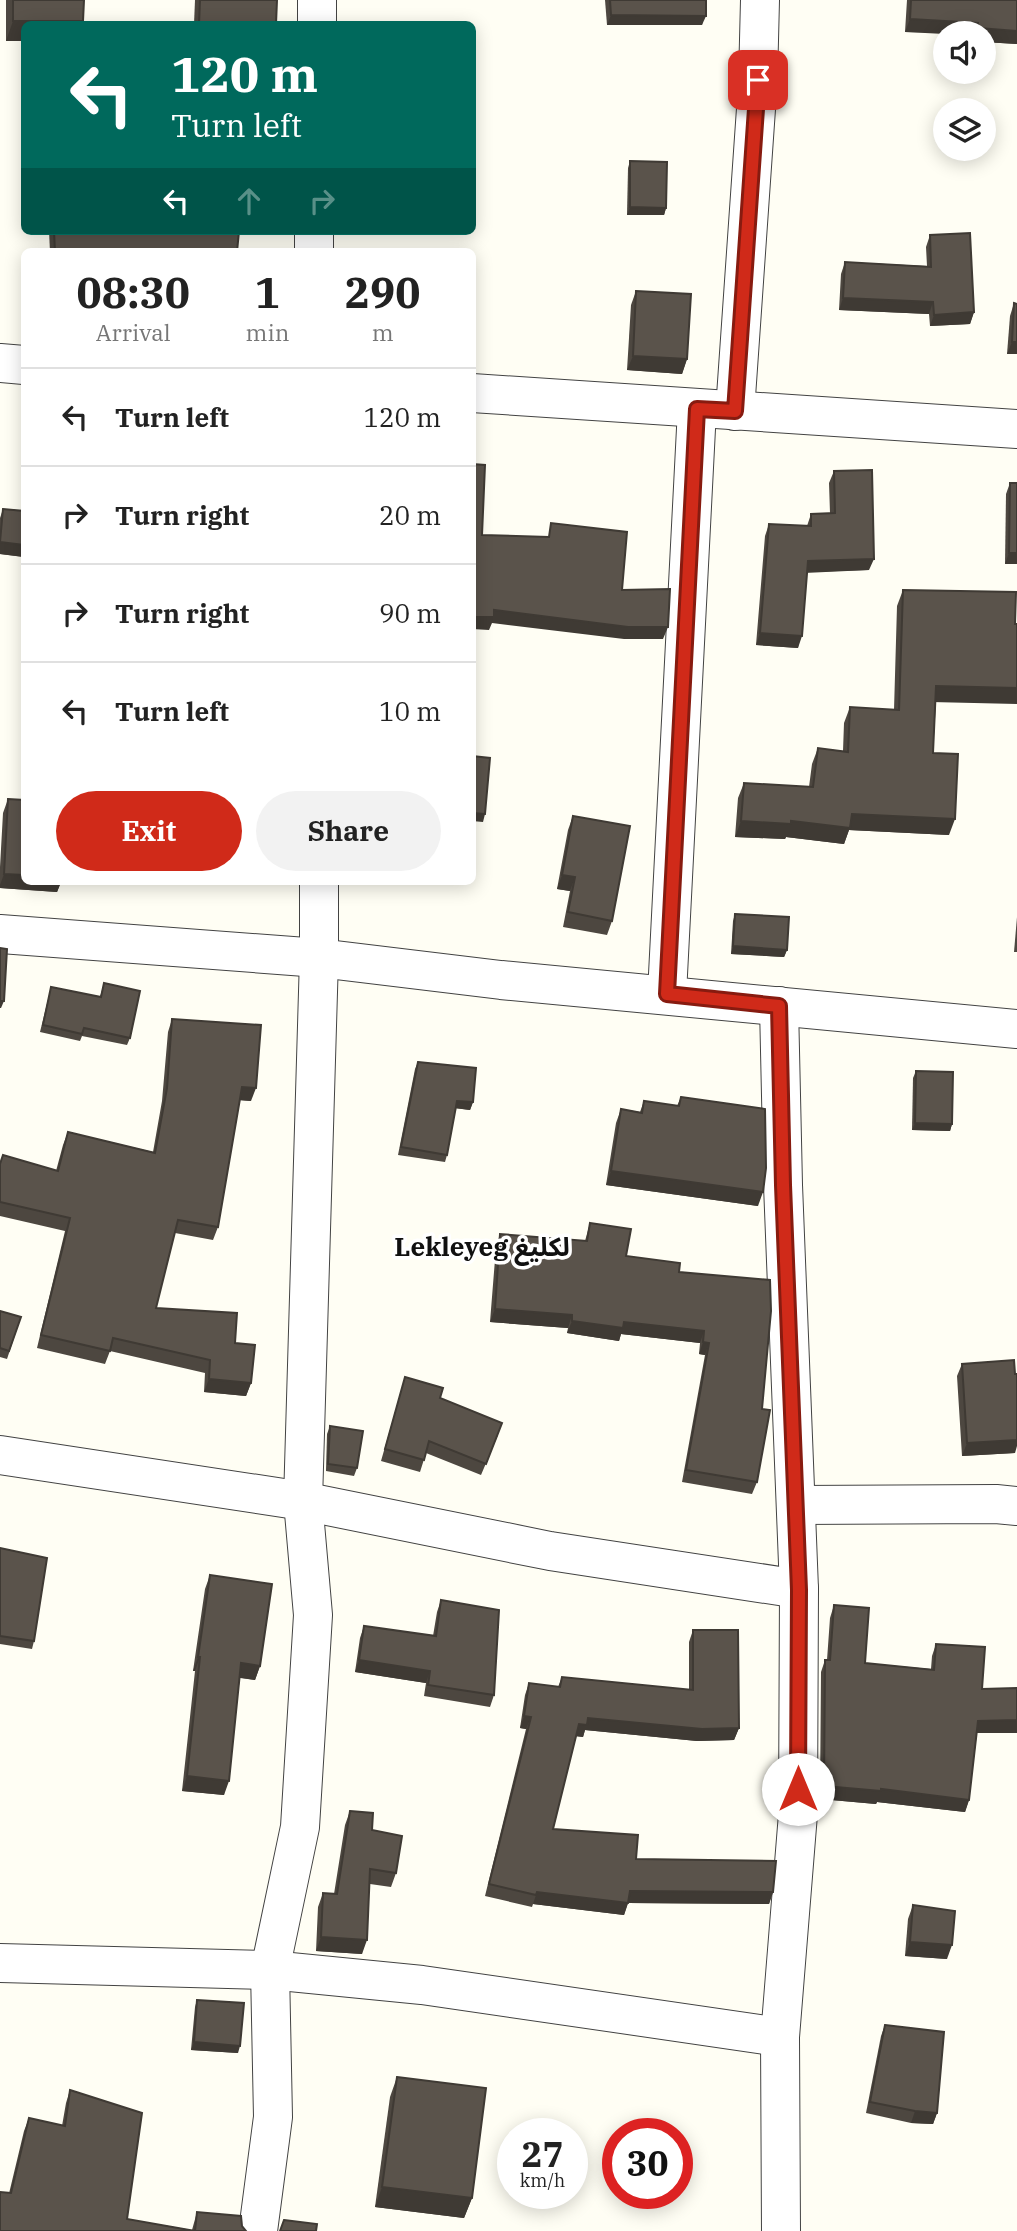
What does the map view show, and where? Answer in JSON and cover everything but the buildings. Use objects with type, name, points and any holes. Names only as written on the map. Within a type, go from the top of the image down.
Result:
[{"type":"street","points":[[317,0],[317,21]]},
{"type":"street","points":[[735,411],[758,80],[760,0]]},
{"type":"street","points":[[0,363],[21,365]]},
{"type":"street","points":[[476,393],[1017,429]]},
{"type":"street","points":[[667,994],[697,409]]},
{"type":"street","points":[[258,2231],[273,2117],[270,1970],[300,1827],[313,1615],[303,1501],[319,958],[318,885]]},
{"type":"street","points":[[0,934],[319,958],[501,980],[1017,1029]]},
{"type":"street","points":[[779,1006],[783,1185],[799,1590],[798,1814],[780,2037],[781,2231]]},
{"type":"street","points":[[0,1455],[303,1501],[550,1551],[799,1590]]},
{"type":"street","points":[[796,1505],[1017,1506]]},
{"type":"street","points":[[0,1963],[270,1970],[422,1984],[780,2037]]},
{"type":"district","name":"Lekleyeg لكليغ","points":[[482,1247]]},
{"type":"route","points":[[758,80],[735,411],[697,409],[667,994],[779,1006],[783,1185],[799,1590],[798,1789]]}]
